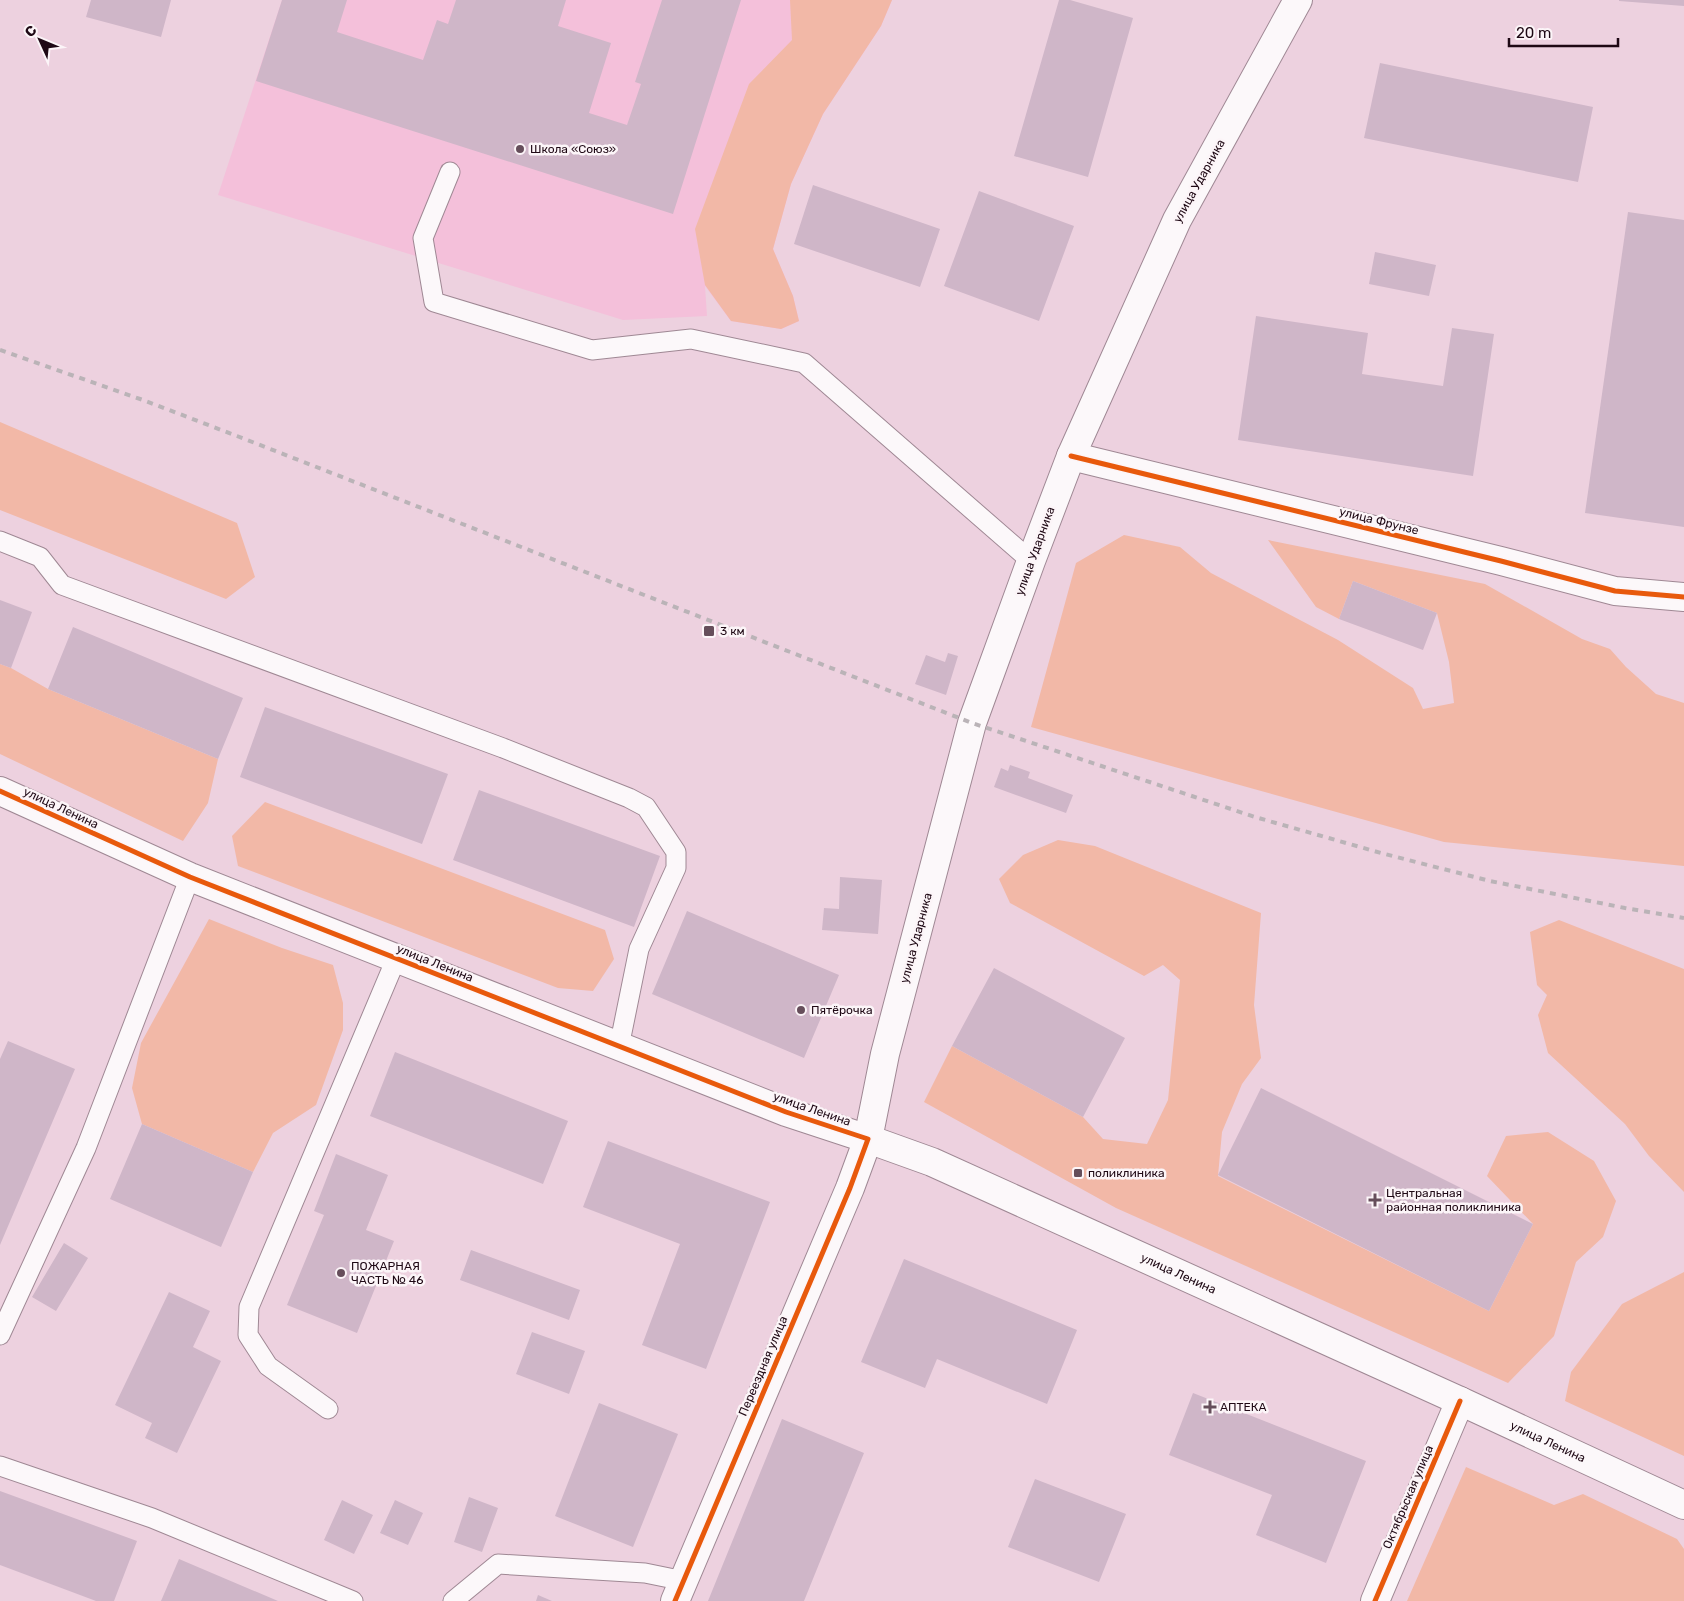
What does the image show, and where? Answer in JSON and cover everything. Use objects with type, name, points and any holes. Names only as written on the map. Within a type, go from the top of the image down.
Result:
[{"type":"street","name":"улица Ударника","points":[[868,1139],[885,1054],[972,723],[1031,561],[1071,456],[1177,220],[1298,0]]},
{"type":"street","name":"улица Фрунзе","points":[[1071,456],[1501,561],[1615,591],[1684,597]]},
{"type":"street","name":"улица Ленина","points":[[0,790],[190,877],[786,1112],[932,1162],[1460,1401],[1684,1505]]},
{"type":"street","name":"Переездная улица","points":[[679,1591],[846,1197],[868,1139]]},
{"type":"street","name":"Октябрьская улица","points":[[1375,1601],[1460,1401]]},
{"type":"lane","points":[[450,172],[423,238],[434,302],[592,350],[691,339],[804,363],[1031,561]]},
{"type":"lane","points":[[0,541],[40,556],[62,585],[503,748],[629,798],[646,807],[676,852],[676,868],[639,949],[619,1047]]},
{"type":"lane","points":[[0,1336],[86,1148],[190,877]]},
{"type":"lane","points":[[328,1409],[268,1366],[248,1336],[249,1307],[396,958]]},
{"type":"lane","points":[[0,1466],[152,1518],[353,1601]]},
{"type":"lane","points":[[453,1601],[498,1564],[645,1572],[679,1591]]},
{"type":"shaded area","name":"Школа «Союз»","points":[[282,0],[892,0],[881,26],[823,114],[791,184],[773,249],[793,296],[799,321],[781,329],[731,321],[705,286],[707,316],[623,320],[218,195]]},
{"type":"shaded area","points":[[790,0],[892,0],[881,26],[823,114],[791,184],[773,249],[793,296],[799,321],[781,329],[731,321],[705,285],[695,229],[749,84],[792,40]]},
{"type":"shaded area","points":[[0,422],[237,523],[255,577],[226,599],[0,510]]},
{"type":"shaded area","points":[[1124,535],[1180,547],[1211,573],[1338,640],[1413,688],[1423,709],[1454,703],[1449,662],[1437,613],[1353,581],[1339,619],[1316,607],[1268,540],[1485,584],[1582,639],[1610,649],[1626,667],[1656,694],[1684,703],[1684,866],[1444,842],[1031,727],[1076,563]]},
{"type":"shaded area","points":[[0,664],[11,668],[48,689],[218,759],[208,803],[183,841],[0,754]]},
{"type":"shaded area","points":[[265,802],[605,930],[614,959],[593,991],[558,988],[238,866],[232,836]]},
{"type":"shaded area","points":[[1058,840],[1095,846],[1261,913],[1254,1005],[1261,1058],[1242,1084],[1222,1132],[1218,1176],[1489,1311],[1533,1224],[1487,1176],[1506,1136],[1548,1132],[1594,1161],[1616,1201],[1603,1237],[1576,1262],[1554,1336],[1508,1383],[1116,1208],[924,1102],[952,1046],[1083,1117],[1103,1139],[1147,1144],[1168,1100],[1180,980],[1163,965],[1144,976],[1010,903],[999,879],[1023,855]]},
{"type":"shaded area","points":[[209,919],[282,948],[333,965],[343,1003],[343,1030],[316,1105],[273,1133],[253,1172],[142,1124],[132,1088],[141,1043]]},
{"type":"shaded area","points":[[1559,920],[1684,969],[1684,1192],[1649,1156],[1625,1124],[1548,1053],[1538,1015],[1547,995],[1537,985],[1530,932]]},
{"type":"shaded area","points":[[1684,1272],[1684,1456],[1565,1401],[1571,1372],[1622,1304]]},
{"type":"shaded area","points":[[1466,1467],[1554,1505],[1583,1494],[1677,1539],[1684,1549],[1684,1601],[1407,1601]]},
{"type":"building","points":[[91,0],[171,0],[161,37],[86,17]]},
{"type":"building","points":[[282,0],[347,0],[337,32],[423,60],[437,20],[448,24],[456,0],[566,0],[558,26],[611,43],[589,113],[627,125],[641,84],[635,82],[662,0],[741,0],[673,214],[256,81]]},
{"type":"building","points":[[1059,0],[1070,0],[1133,18],[1088,177],[1014,156]]},
{"type":"building","points":[[1684,0],[1684,6],[1619,1]]},
{"type":"building","points":[[1380,63],[1593,107],[1578,182],[1364,138]]},
{"type":"building","points":[[813,185],[940,229],[920,287],[794,244]]},
{"type":"building","points":[[979,191],[1074,226],[1039,321],[944,286]]},
{"type":"building","points":[[1628,212],[1684,220],[1684,527],[1585,513]]},
{"type":"building","points":[[1375,252],[1436,265],[1429,296],[1369,284]]},
{"type":"building","points":[[1256,316],[1368,333],[1362,374],[1443,386],[1452,328],[1494,334],[1473,476],[1238,440]]},
{"type":"building","points":[[1353,581],[1437,613],[1423,650],[1339,619]]},
{"type":"building","points":[[0,600],[32,612],[11,668],[0,664]]},
{"type":"building","points":[[73,627],[243,698],[218,759],[48,689]]},
{"type":"building","points":[[948,653],[958,656],[946,695],[915,684],[926,655],[945,662]]},
{"type":"building","points":[[265,707],[448,774],[422,844],[240,777]]},
{"type":"building","points":[[1010,765],[1030,772],[1028,778],[1073,795],[1066,813],[994,787],[1001,768],[1008,771]]},
{"type":"building","points":[[479,790],[660,856],[634,927],[453,860]]},
{"type":"building","points":[[840,877],[882,880],[878,934],[822,930],[824,908],[839,909]]},
{"type":"building","points":[[687,911],[839,975],[804,1058],[652,994]]},
{"type":"building","points":[[994,968],[1125,1038],[1083,1117],[952,1046]]},
{"type":"building","points":[[8,1041],[75,1069],[0,1245],[0,1059]]},
{"type":"building","points":[[395,1052],[568,1121],[543,1184],[370,1116]]},
{"type":"building","name":"Центральная районная поликлиника","points":[[1261,1088],[1533,1224],[1489,1311],[1218,1175]]},
{"type":"building","points":[[142,1124],[253,1172],[221,1247],[110,1199]]},
{"type":"building","points":[[608,1141],[770,1202],[706,1369],[642,1345],[680,1244],[583,1207]]},
{"type":"building","name":"ПОЖАРНАЯ ЧАСТЬ № 46","points":[[336,1154],[388,1175],[366,1230],[394,1241],[357,1333],[287,1305],[324,1215],[314,1211]]},
{"type":"building","points":[[64,1243],[88,1258],[56,1311],[32,1297]]},
{"type":"building","points":[[471,1250],[580,1290],[569,1320],[460,1280]]},
{"type":"building","points":[[904,1259],[1077,1330],[1047,1404],[937,1359],[925,1388],[861,1362]]},
{"type":"building","points":[[169,1292],[210,1311],[193,1347],[221,1361],[177,1453],[145,1438],[152,1423],[115,1405]]},
{"type":"building","points":[[532,1332],[585,1351],[569,1394],[516,1374]]},
{"type":"building","points":[[1193,1393],[1366,1461],[1326,1563],[1256,1535],[1272,1495],[1169,1455]]},
{"type":"building","points":[[599,1403],[678,1434],[633,1547],[555,1516]]},
{"type":"building","points":[[782,1419],[864,1453],[804,1601],[708,1601]]},
{"type":"building","points":[[1035,1479],[1126,1514],[1099,1582],[1008,1547]]},
{"type":"building","points":[[0,1491],[137,1541],[114,1601],[96,1601],[0,1565]]},
{"type":"building","points":[[469,1497],[498,1508],[482,1552],[454,1542]]},
{"type":"building","points":[[342,1500],[373,1515],[354,1554],[324,1540]]},
{"type":"building","points":[[395,1500],[423,1513],[408,1545],[380,1533]]},
{"type":"building","points":[[179,1559],[278,1601],[161,1601]]},
{"type":"building","points":[[538,1595],[552,1601],[536,1601]]},
{"type":"railway","points":[[0,350],[143,400],[237,436],[972,723],[1255,817],[1381,853],[1490,881],[1684,918]]},
{"type":"cycle path","points":[[1071,456],[1501,561],[1615,591],[1684,597]]},
{"type":"cycle path","points":[[0,791],[190,877],[786,1112],[868,1139],[850,1188],[675,1601]]},
{"type":"cycle path","points":[[1375,1601],[1460,1401]]},
{"type":"place","name":"Школа «Союз»","points":[[520,149]]},
{"type":"place","name":"3 км","points":[[709,631]]},
{"type":"place","name":"Пятёрочка","points":[[801,1010]]},
{"type":"place","name":"поликлиника","points":[[1078,1173]]},
{"type":"place","name":"Центральная районная поликлиника","points":[[1375,1200]]},
{"type":"place","name":"ПОЖАРНАЯ ЧАСТЬ № 46","points":[[341,1273]]},
{"type":"place","name":"АПТЕКА","points":[[1210,1407]]}]
